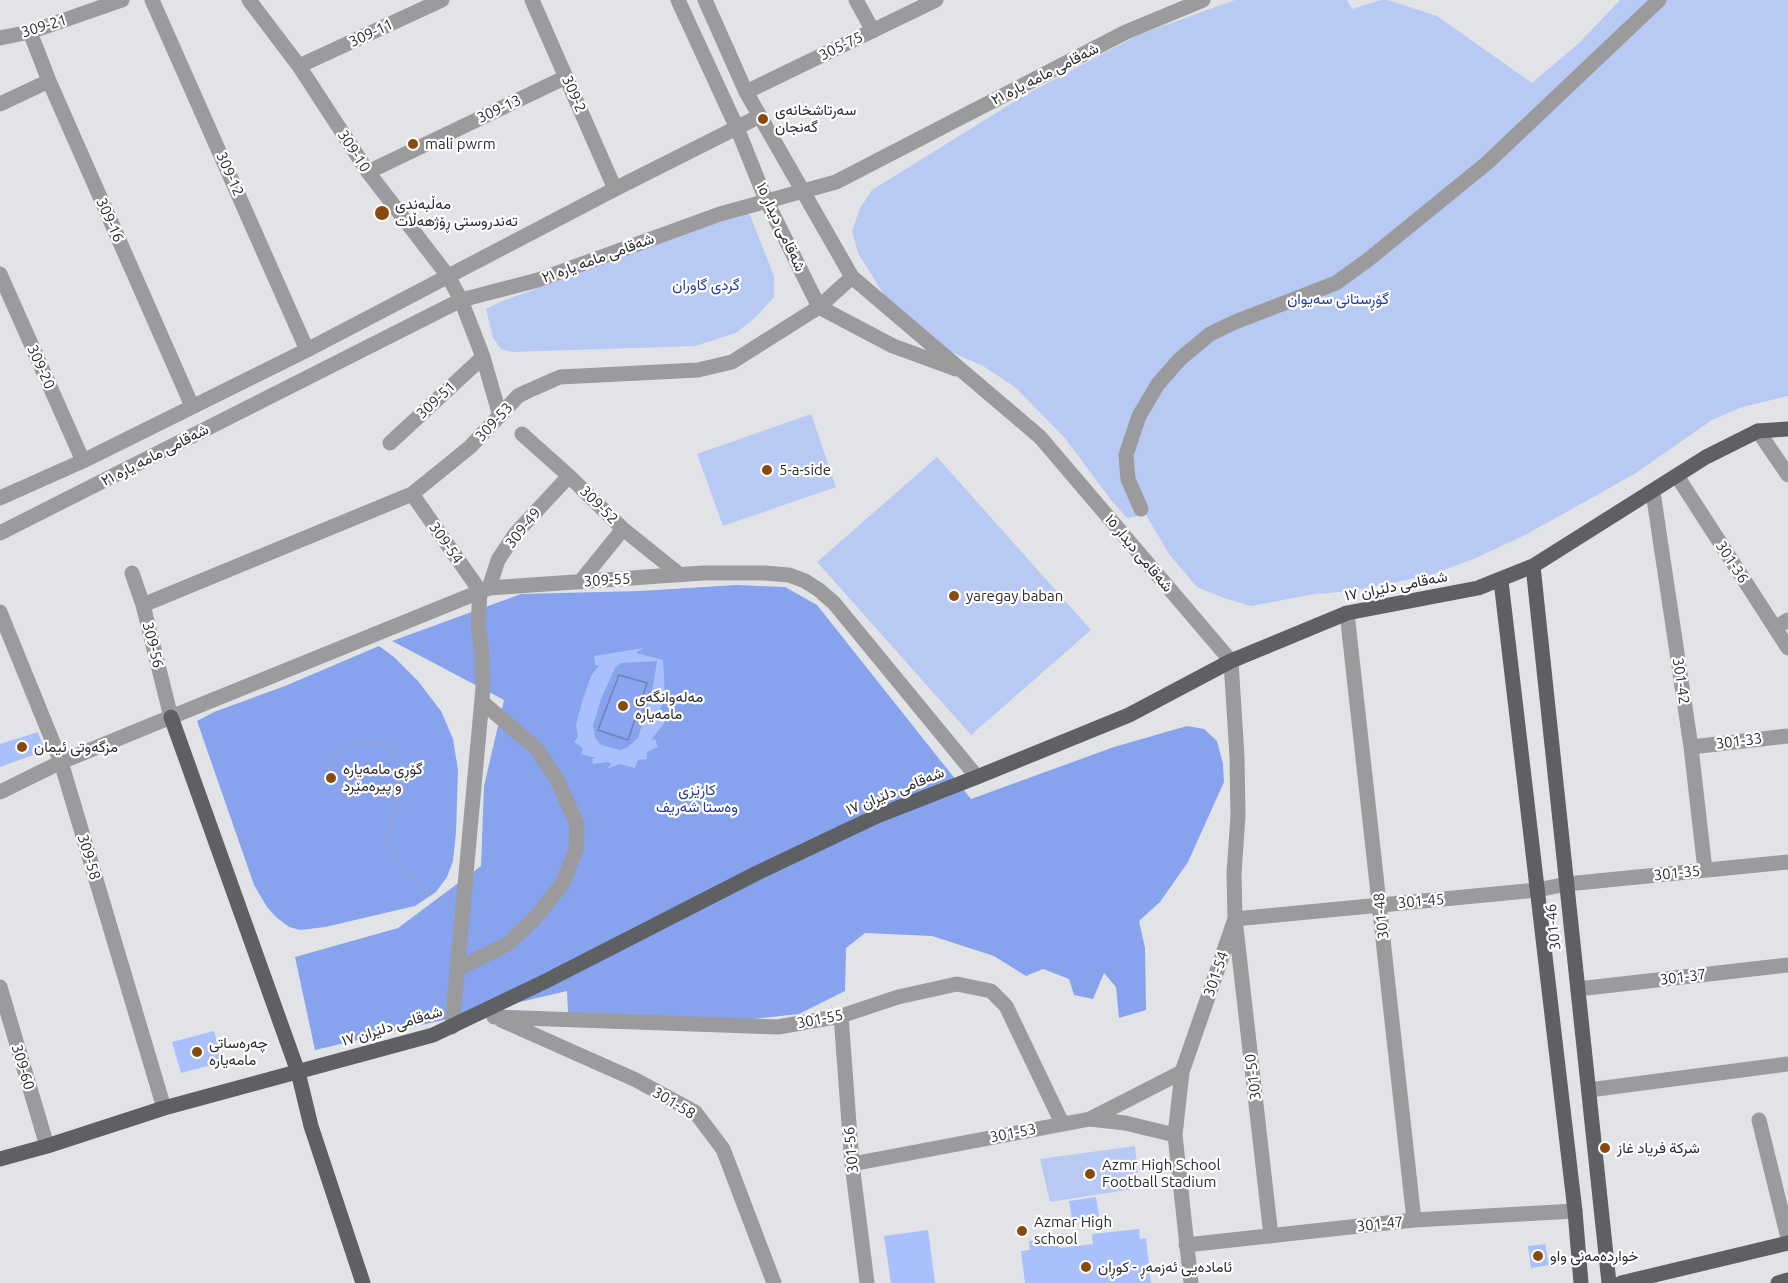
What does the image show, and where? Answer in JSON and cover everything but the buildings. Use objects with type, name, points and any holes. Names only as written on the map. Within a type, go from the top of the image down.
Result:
[{"type":"main road","name":"شەقامی دلێران ١٧","points":[[0,1159],[164,1108],[424,1038],[489,1014],[757,873],[867,821],[1129,715],[1231,661],[1347,613],[1478,588],[1502,580],[1533,566],[1706,457],[1758,431],[1788,429]]},
{"type":"main road","name":"301-46","points":[[1533,566],[1609,1283]]},
{"type":"main road","name":"301-46","points":[[1502,580],[1575,1211],[1581,1283]]},
{"type":"main road","points":[[171,717],[298,1072],[311,1126],[363,1283]]},
{"type":"main road","points":[[1622,1283],[1788,1244]]},
{"type":"main road","points":[[1778,1283],[1788,1280]]},
{"type":"street","name":"309-21","points":[[1,34],[30,32],[122,0]]},
{"type":"street","name":"309-12","points":[[152,0],[306,350]]},
{"type":"street","name":"309-10","points":[[249,0],[299,66],[368,172],[448,276],[461,300]]},
{"type":"street","name":"309-11","points":[[299,66],[442,0]]},
{"type":"street","name":"309-2","points":[[532,0],[615,189]]},
{"type":"street","name":"شەقامی دیدار ١٥","points":[[678,0],[737,129],[766,200],[819,307],[893,346],[966,373]]},
{"type":"street","name":"شەقامی دیدار ١٥","points":[[705,0],[746,92],[852,277],[1040,437],[1231,661]]},
{"type":"street","points":[[856,0],[873,31]]},
{"type":"street","name":"305-75","points":[[746,92],[936,0]]},
{"type":"street","name":"شەقامی مامە یارە ٢١","points":[[0,533],[461,300],[538,280],[720,214],[836,182],[1126,32],[1203,0]]},
{"type":"street","points":[[1141,509],[1128,479],[1126,455],[1139,416],[1158,384],[1180,359],[1210,334],[1336,283],[1369,259],[1487,163],[1659,0]]},
{"type":"street","name":"309-16","points":[[30,32],[49,81],[192,406]]},
{"type":"street","name":"309-13","points":[[368,172],[566,77]]},
{"type":"street","points":[[0,104],[49,81]]},
{"type":"street","name":"شەقامی مامە یارە ٢١","points":[[0,498],[83,461],[306,350],[760,116]]},
{"type":"street","name":"309-20","points":[[0,274],[83,461]]},
{"type":"street","name":"309-53","points":[[143,605],[412,494],[470,447],[518,396],[560,377],[698,370],[732,362],[819,307],[852,277]]},
{"type":"street","points":[[461,300],[483,357],[500,416]]},
{"type":"street","name":"309-51","points":[[390,443],[483,357]]},
{"type":"street","points":[[1758,431],[1782,458],[1788,475]]},
{"type":"street","name":"309-52","points":[[522,434],[623,529],[679,574]]},
{"type":"street","name":"309-49","points":[[452,1027],[482,702],[483,671],[478,625],[484,590],[498,560],[516,533],[569,476]]},
{"type":"street","name":"301-36","points":[[1677,476],[1782,624],[1788,648]]},
{"type":"street","name":"301-42","points":[[1653,492],[1690,747],[1705,870]]},
{"type":"street","name":"309-54","points":[[412,494],[484,590]]},
{"type":"street","points":[[580,582],[623,529]]},
{"type":"street","name":"309-56","points":[[132,573],[143,605],[171,717]]},
{"type":"street","name":"309-55","points":[[0,792],[61,762],[484,590],[679,574],[772,573],[789,575],[819,590],[834,603],[978,777]]},
{"type":"street","name":"309-58","points":[[0,612],[61,762],[164,1108]]},
{"type":"street","name":"301-48","points":[[1347,613],[1414,1220]]},
{"type":"street","name":"301-54","points":[[1191,1283],[1175,1135],[1182,1072],[1235,919],[1234,873],[1238,816],[1231,661]]},
{"type":"street","points":[[458,969],[509,944],[563,883],[576,849],[577,825],[558,782],[536,748],[482,702]]},
{"type":"street","name":"301-33","points":[[1690,747],[1788,736]]},
{"type":"street","name":"301-35","points":[[1537,890],[1567,884],[1788,862]]},
{"type":"street","name":"301-45","points":[[1235,919],[1537,890]]},
{"type":"street","name":"301-50","points":[[1235,919],[1271,1236]]},
{"type":"street","name":"301-37","points":[[1578,989],[1788,965]]},
{"type":"street","name":"301-55","points":[[489,1014],[778,1027],[841,1017],[897,997],[957,984],[991,991],[1006,1006],[1062,1124]]},
{"type":"street","name":"309-60","points":[[0,987],[5,1024],[47,1146]]},
{"type":"street","name":"301-58","points":[[489,1014],[636,1080],[695,1112],[723,1149],[774,1283]]},
{"type":"street","name":"301-56","points":[[841,1017],[852,1164],[867,1283]]},
{"type":"street","points":[[1589,1090],[1788,1064]]},
{"type":"street","points":[[1090,1119],[1182,1072]]},
{"type":"street","name":"301-53","points":[[852,1164],[1090,1119],[1125,1123],[1175,1135]]},
{"type":"street","points":[[1759,1120],[1788,1238]]},
{"type":"street","name":"301-47","points":[[1186,1245],[1414,1220],[1575,1211]]},
{"type":"path","points":[[329,770],[331,756],[346,748],[365,743],[378,744],[394,751],[403,769],[398,802],[385,843],[394,859],[433,898]]},
{"type":"green space","name":"گۆڕستانی سەیوان","points":[[1235,0],[1347,0],[1352,9],[1388,0],[1437,16],[1532,83],[1579,43],[1620,0],[1788,0],[1788,396],[1742,407],[1712,420],[1636,473],[1527,534],[1478,557],[1431,575],[1352,591],[1315,594],[1251,606],[1197,587],[1169,554],[1146,515],[1127,518],[1065,438],[1015,387],[983,366],[949,351],[894,311],[858,253],[852,231],[860,208],[872,190],[1025,95],[1138,35]]},
{"type":"green space","name":"گردی گاوران","points":[[746,212],[750,215],[774,276],[774,297],[756,317],[736,333],[695,346],[512,352],[501,349],[493,338],[486,309],[500,302]]},
{"type":"green space","name":"5-a-side","points":[[811,414],[836,487],[723,526],[697,454]]},
{"type":"green space","name":"yaregay baban","points":[[937,457],[1091,630],[971,735],[817,562]]},
{"type":"green space","name":"کارێزی وەستا شەریف","points":[[736,585],[785,587],[817,605],[971,799],[1114,747],[1187,726],[1204,729],[1217,741],[1223,764],[1224,782],[1188,862],[1160,902],[1139,921],[1145,948],[1146,1010],[1119,1018],[1116,987],[1104,973],[1093,999],[1074,995],[1069,979],[1043,969],[1026,976],[994,956],[932,936],[865,933],[846,948],[845,991],[799,1014],[744,1020],[568,1013],[567,991],[315,1050],[295,957],[398,928],[481,866],[484,786],[504,700],[392,641],[521,594],[640,591]]},
{"type":"green space","points":[[379,646],[394,657],[418,681],[441,711],[453,739],[458,770],[453,861],[447,877],[436,892],[415,906],[325,927],[300,930],[289,927],[267,907],[254,885],[197,721],[214,712],[285,686]]},
{"type":"green space","name":"Azmr High School Football Stadium","points":[[1135,1146],[1139,1188],[1050,1202],[1040,1159]]},
{"type":"shaded area","name":"مەلەوانگەی مامەیارە","points":[[619,675],[647,683],[628,740],[598,730]]},
{"type":"place","name":"سەرتاشخانەی گەنجان","points":[[763,119]]},
{"type":"place","name":"mali pwrm","points":[[413,144]]},
{"type":"place","name":"مەڵبەندی تەندروستی ڕۆژهەڵات","points":[[382,213]]},
{"type":"place","name":"5-a-side","points":[[767,470]]},
{"type":"place","name":"yaregay baban","points":[[954,596]]},
{"type":"place","name":"مەلەوانگەی مامەیارە","points":[[623,706]]},
{"type":"place","name":"مزگەوتی ئیمان","points":[[22,747]]},
{"type":"place","name":"گۆڕی مامەیارە و پیرەمێرد","points":[[331,778]]},
{"type":"place","name":"چەرەساتی مامەیارە","points":[[197,1052]]},
{"type":"place","name":"شرکة فرياد غاز","points":[[1605,1148]]},
{"type":"place","name":"Azmr High School Football Stadium","points":[[1090,1174]]},
{"type":"place","name":"Azmar High school","points":[[1022,1231]]},
{"type":"place","name":"خواردەمەنی واو","points":[[1538,1256]]},
{"type":"place","name":"ئامادەیی ئەزمەڕ - کوڕان","points":[[1086,1267]]}]
